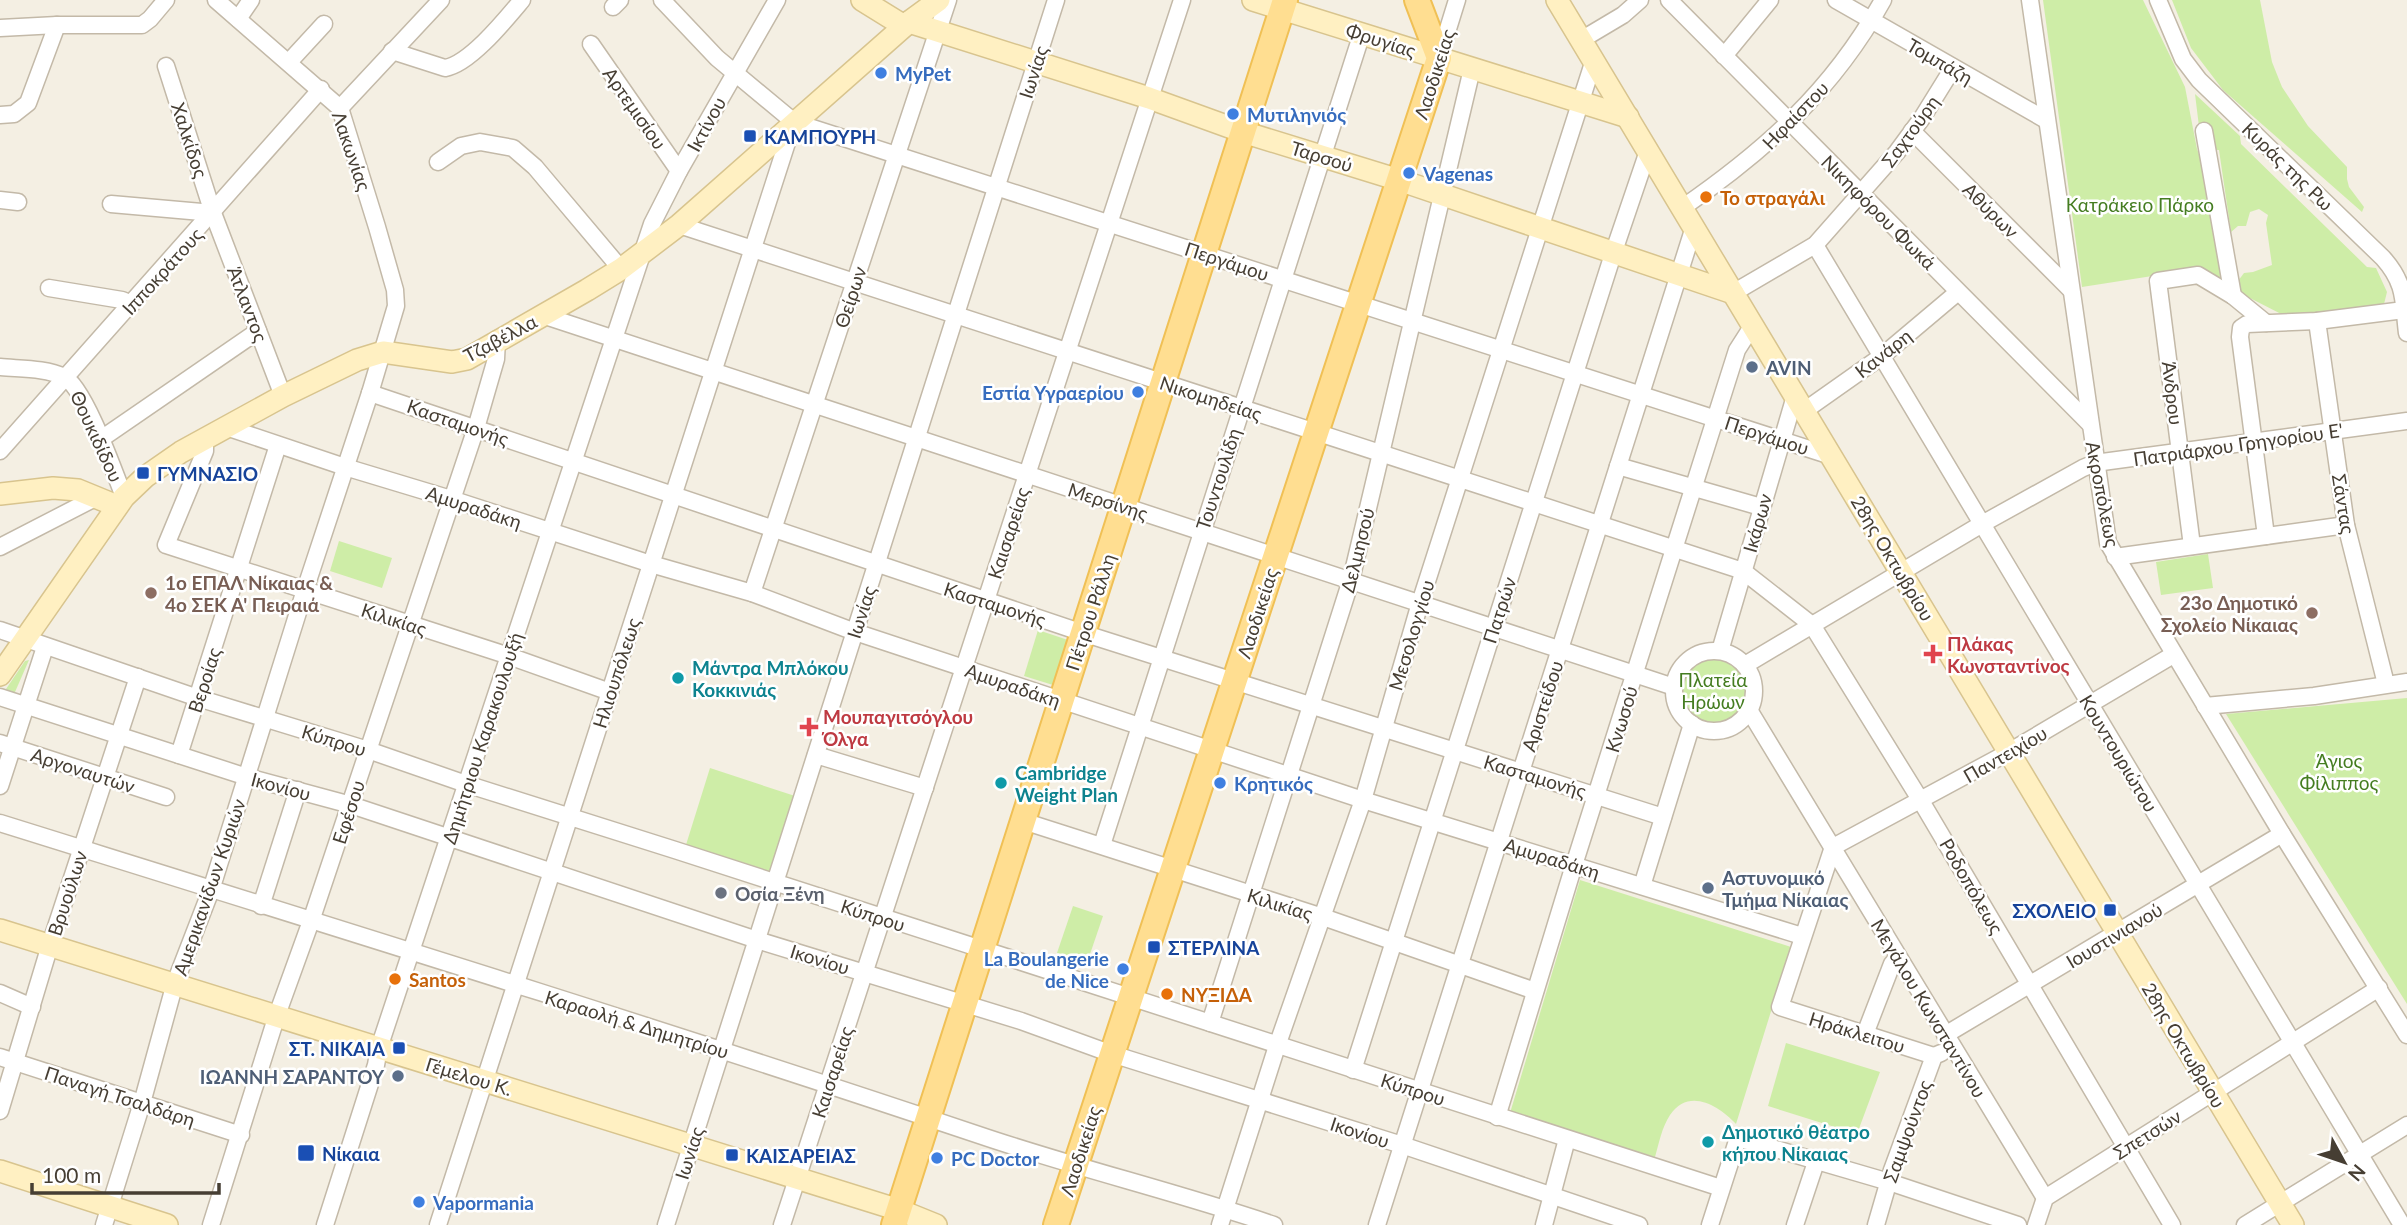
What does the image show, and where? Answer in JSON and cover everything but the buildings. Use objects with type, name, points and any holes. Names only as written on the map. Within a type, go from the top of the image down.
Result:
[{"type":"main road","name":"Ταρσού","points":[[862,0],[907,24],[938,31],[1149,98],[1243,132],[1399,180],[1733,293]]},
{"type":"main road","name":"Τζαβέλλα","points":[[0,675],[35,644],[121,501],[155,470],[205,438],[356,360],[383,352],[452,362],[497,349],[542,315],[621,269],[679,225],[907,24],[939,0]]},
{"type":"main road","name":"Φρυγίας","points":[[1253,0],[1284,5],[1362,33],[1628,117]]},
{"type":"main road","points":[[1417,0],[1439,58]]},
{"type":"main road","name":"28ης Οκτωβρίου","points":[[1558,0],[2293,1225]]},
{"type":"main road","name":"Πέτρου Ράλλη","points":[[897,1218],[1284,5]]},
{"type":"main road","name":"Λαοδικείας","points":[[1056,1225],[1439,58]]},
{"type":"main road","points":[[0,495],[53,488],[78,490],[95,498],[121,501]]},
{"type":"main road","name":"Γέμελου Κ.","points":[[0,930],[797,1178],[897,1218],[936,1225]]},
{"type":"main road","points":[[0,1171],[107,1216],[167,1225]]},
{"type":"street","points":[[0,29],[57,25],[142,25],[166,0]]},
{"type":"street","name":"Λακωνίας","points":[[216,0],[340,108],[395,290],[396,306],[383,352]]},
{"type":"street","points":[[237,19],[251,0]]},
{"type":"street","points":[[340,108],[441,0]]},
{"type":"street","points":[[392,51],[445,68],[452,67],[469,56],[522,0]]},
{"type":"street","name":"Περγάμου","points":[[662,0],[734,73],[794,122],[1831,456]]},
{"type":"street","name":"Ικτίνου","points":[[643,252],[652,224],[679,171],[777,0]]},
{"type":"street","name":"Θείρων","points":[[752,593],[948,0]]},
{"type":"street","name":"Ιωνίας","points":[[666,1225],[1056,0]]},
{"type":"street","name":"Καισαρείας","points":[[782,1225],[1182,0]]},
{"type":"street","name":"Λαοδικείας","points":[[1439,58],[1457,0]]},
{"type":"street","points":[[1581,40],[1616,19],[1640,0]]},
{"type":"street","name":"Νικηφόρου Φωκά","points":[[1669,0],[2090,424]]},
{"type":"street","points":[[1724,56],[1770,0]]},
{"type":"street","name":"Τομπάζη","points":[[1836,0],[2046,120]]},
{"type":"street","name":"Ηφαίστου","points":[[1682,208],[1741,166],[1790,123],[1837,71],[1883,0]]},
{"type":"street","name":"Ακροπόλεως","points":[[2030,0],[2108,543],[2173,655],[2407,1035]]},
{"type":"street","name":"Κυράς της Ρω","points":[[2158,0],[2179,51],[2194,75],[2390,266],[2401,282],[2407,333]]},
{"type":"street","points":[[289,62],[324,24]]},
{"type":"street","points":[[0,115],[14,114],[22,109],[32,96],[57,25]]},
{"type":"street","name":"Τουντουλίδη","points":[[1102,845],[1362,33]]},
{"type":"street","name":"Αρτεμισίου","points":[[591,44],[679,171]]},
{"type":"street","name":"Μεσολογγίου","points":[[1220,1225],[1277,1046],[1363,800],[1420,603],[1594,60]]},
{"type":"street","name":"Χαλκίδος","points":[[166,66],[213,213]]},
{"type":"street","name":"Δελμησού","points":[[1210,1023],[1351,580],[1472,68]]},
{"type":"street","name":"Σαχτούρη","points":[[1733,293],[1815,245],[1912,131],[1953,68]]},
{"type":"street","name":"Ιπποκράτους","points":[[0,451],[321,89]]},
{"type":"street","name":"Ηλιουπόλεως","points":[[438,1225],[794,122]]},
{"type":"street","name":"Αθύρων","points":[[1912,131],[2070,289]]},
{"type":"street","points":[[2204,131],[2233,296],[2266,323]]},
{"type":"street","points":[[438,162],[461,146],[480,142],[513,148],[535,167],[621,269]]},
{"type":"street","name":"Πατρών","points":[[1353,1070],[1648,151]]},
{"type":"street","points":[[0,200],[18,201]]},
{"type":"street","points":[[111,204],[213,213]]},
{"type":"street","name":"Άτλαντος","points":[[213,213],[283,396]]},
{"type":"street","name":"Νικομηδείας","points":[[679,225],[1743,571]]},
{"type":"street","name":"Αριστείδου","points":[[1377,1225],[1694,227]]},
{"type":"street","name":"Κουντουριώτου","points":[[1815,245],[2402,1225]]},
{"type":"street","name":"Δημήτριου Καρακουλουξή","points":[[325,1225],[410,952],[643,252]]},
{"type":"street","name":"Άνδρου","points":[[2192,546],[2158,281],[2198,275],[2233,296]]},
{"type":"street","points":[[49,288],[132,304]]},
{"type":"street","name":"Κανάρη","points":[[1800,403],[1882,356],[1958,292]]},
{"type":"street","points":[[2266,536],[2239,337],[2241,328],[2247,324],[2317,321],[2404,310]]},
{"type":"street","name":"Μερσίνης","points":[[542,315],[1674,687]]},
{"type":"street","name":"Σάντας","points":[[2317,321],[2346,525],[2385,684]]},
{"type":"street","name":"Κνωσού","points":[[1497,1116],[1737,350],[1753,325]]},
{"type":"street","points":[[101,439],[258,331]]},
{"type":"street","name":"Εφέσου","points":[[211,1225],[277,1015],[312,921],[475,428],[497,349]]},
{"type":"street","name":"Αμερικανίδων Κυριών","points":[[107,1216],[175,983],[211,890],[383,352]]},
{"type":"street","points":[[0,367],[67,378]]},
{"type":"street","name":"Θουκιδίδου","points":[[67,378],[75,387],[101,439],[121,501]]},
{"type":"street","name":"Κασταμονής","points":[[370,393],[1083,633],[1663,817]]},
{"type":"street","name":"Ικάρων","points":[[1720,651],[1781,440],[1800,403]]},
{"type":"street","name":"Πατριάρχου Γρηγορίου Ε'","points":[[1745,665],[1982,524],[2067,475],[2095,463],[2407,421]]},
{"type":"street","name":"Αμυραδάκη","points":[[226,427],[651,564],[752,593],[855,632],[1363,800],[1802,936]]},
{"type":"street","name":"Κιλικίας","points":[[205,438],[205,451],[166,545],[509,656],[610,692]]},
{"type":"street","name":"Βεροίας","points":[[180,755],[278,445]]},
{"type":"street","points":[[1618,466],[1761,507]]},
{"type":"street","points":[[0,547],[95,498]]},
{"type":"street","points":[[2115,557],[2346,525]]},
{"type":"street","name":"Ροδοπόλεως","points":[[1743,571],[1812,625],[1922,801],[2172,1225]]},
{"type":"street","name":"Κύπρου","points":[[0,630],[198,698],[368,750],[466,784],[1721,1188]]},
{"type":"street","points":[[0,786],[6,745],[26,705],[35,644]]},
{"type":"street","points":[[1720,651],[1745,665],[1754,687],[1749,710],[1741,720],[1730,727],[1717,731],[1704,730],[1692,724],[1677,708],[1674,687],[1686,662],[1702,652],[1720,651]]},
{"type":"street","name":"Παντειχίου","points":[[1833,847],[2009,752],[2173,655]]},
{"type":"street","name":"Βρυούλων","points":[[0,1111],[7,1059],[32,1007],[138,677]]},
{"type":"street","points":[[2205,706],[2314,696],[2407,682]]},
{"type":"street","name":"Ικονίου","points":[[0,697],[247,777],[351,805],[757,940],[1029,1024],[1112,1054],[1402,1145],[1639,1225]]},
{"type":"street","name":"Μεγάλου Κωνσταντίνου","points":[[1749,710],[2045,1198]]},
{"type":"street","points":[[1642,886],[1692,724]]},
{"type":"street","name":"Αργοναυτών","points":[[6,745],[166,797]]},
{"type":"street","points":[[816,755],[925,788]]},
{"type":"street","points":[[261,905],[298,790]]},
{"type":"street","name":"Κιλικίας","points":[[1023,821],[1323,917],[1535,991]]},
{"type":"street","name":"Καραολή & Δημητρίου","points":[[0,823],[828,1083],[1075,1165],[1225,1208],[1274,1225]]},
{"type":"street","name":"Ιουστινιανού","points":[[1949,1041],[2030,985],[2282,834]]},
{"type":"street","points":[[1802,936],[1833,847]]},
{"type":"street","name":"Ηράκλειτου","points":[[1802,936],[1780,1007],[1934,1056]]},
{"type":"street","points":[[1866,1034],[1892,964],[1898,957]]},
{"type":"street","name":"Σπετσών","points":[[2045,1198],[2379,988]]},
{"type":"street","points":[[0,993],[32,1007]]},
{"type":"street","name":"Σαμψούντος","points":[[1876,1225],[1934,1056],[1949,1041]]},
{"type":"street","name":"Παναγή Τσαλδάρη","points":[[7,1059],[241,1135]]},
{"type":"street","points":[[2245,1225],[2407,1125]]},
{"type":"street","points":[[1710,1225],[1738,1138],[1889,1182],[2018,1225]]},
{"type":"street","points":[[1544,1225],[1567,1139]]},
{"type":"street","points":[[1795,1225],[1816,1162]]},
{"type":"street","points":[[2036,1225],[2045,1198]]},
{"type":"street","points":[[1960,1225],[1966,1209]]},
{"type":"green space","name":"Κατράκειο Πάρκο","points":[[2043,0],[2143,0],[2185,87],[2197,149],[2203,165],[2223,284],[2197,269],[2082,287]]},
{"type":"green space","points":[[2172,0],[2260,0],[2272,62],[2282,87],[2308,126],[2347,167],[2349,187],[2364,207],[2362,212],[2223,90],[2191,48]]},
{"type":"green space","name":"Κατράκειο Πάρκο","points":[[2195,94],[2240,136],[2241,144],[2367,267],[2376,268],[2387,292],[2384,304],[2349,308],[2344,313],[2287,317],[2244,295],[2238,281],[2244,273],[2272,265],[2266,223],[2268,215],[2259,209],[2250,212],[2246,226],[2238,226],[2231,232],[2219,150],[2202,151]]},
{"type":"green space","points":[[339,541],[392,558],[382,588],[330,571]]},
{"type":"green space","points":[[2208,554],[2213,588],[2161,595],[2156,562]]},
{"type":"green space","points":[[1038,630],[1068,640],[1053,685],[1024,676]]},
{"type":"green space","name":"Πλατεία Ηρώων","points":[[1713,655],[1738,665],[1748,690],[1738,715],[1713,725],[1688,715],[1678,690],[1688,665]]},
{"type":"green space","points":[[29,660],[13,694],[6,689],[25,661]]},
{"type":"green space","name":"Άγιος Φίλιππος","points":[[2407,698],[2407,1004],[2226,714]]},
{"type":"green space","points":[[710,768],[795,796],[770,875],[685,848]]},
{"type":"green space","points":[[1580,880],[1791,947],[1736,1124],[1721,1111],[1704,1102],[1686,1102],[1667,1120],[1655,1157],[1510,1113]]},
{"type":"green space","points":[[1073,906],[1103,916],[1087,963],[1057,953]]},
{"type":"green space","points":[[1786,1043],[1880,1072],[1857,1134],[1768,1106]]},
{"type":"place","name":"MyPet","points":[[881,73]]},
{"type":"place","name":"Μυτιληνιός","points":[[1233,114]]},
{"type":"place","name":"KAΜΠΟΥΡΗ","points":[[750,136]]},
{"type":"place","name":"Vagenas","points":[[1409,173]]},
{"type":"place","name":"Το στραγάλι","points":[[1706,197]]},
{"type":"place","name":"AVIN","points":[[1752,367]]},
{"type":"place","name":"Εστία Υγραερίου","points":[[1138,392]]},
{"type":"place","name":"ΓΥΜΝΑΣΙΟ","points":[[143,473]]},
{"type":"place","name":"1ο ΕΠΑΛ Νίκαιας & 4ο ΣΕΚ Α' Πειραιά","points":[[151,593]]},
{"type":"place","name":"23ο Δημοτικό Σχολείο Νίκαιας","points":[[2312,613]]},
{"type":"place","name":"Πλάκας Κωνσταντίνος","points":[[1933,654]]},
{"type":"place","name":"Μάντρα Μπλόκου Κοκκινιάς","points":[[678,678]]},
{"type":"place","name":"Μουπαγιτσόγλου Όλγα","points":[[809,727]]},
{"type":"place","name":"Cambridge Weight Plan","points":[[1001,783]]},
{"type":"place","name":"Κρητικός","points":[[1220,783]]},
{"type":"place","name":"Αστυνομικό Τμήμα Νίκαιας","points":[[1708,888]]},
{"type":"place","name":"Οσία Ξένη","points":[[721,893]]},
{"type":"place","name":"ΣΧΟΛΕΙΟ","points":[[2110,910]]},
{"type":"place","name":"ΣΤΕΡΛΙΝΑ","points":[[1154,947]]},
{"type":"place","name":"La Boulangerie de Nice","points":[[1123,969]]},
{"type":"place","name":"Santos","points":[[395,979]]},
{"type":"place","name":"ΝΥΞΙΔΑ","points":[[1167,994]]},
{"type":"place","name":"ΣΤ. ΝΙΚΑΙΑ","points":[[399,1048]]},
{"type":"place","name":"ΙΩΆΝΝΗ ΣΑΡΑΝΤΟΥ","points":[[398,1076]]},
{"type":"place","name":"Δημοτικό θέατρο κήπου Νίκαιας","points":[[1708,1142]]},
{"type":"place","name":"Νίκαια","points":[[306,1153]]},
{"type":"place","name":"ΚΑΙΣΑΡΕΙΑΣ","points":[[732,1155]]},
{"type":"place","name":"PC Doctor","points":[[937,1158]]},
{"type":"place","name":"Vapormania","points":[[419,1202]]}]
